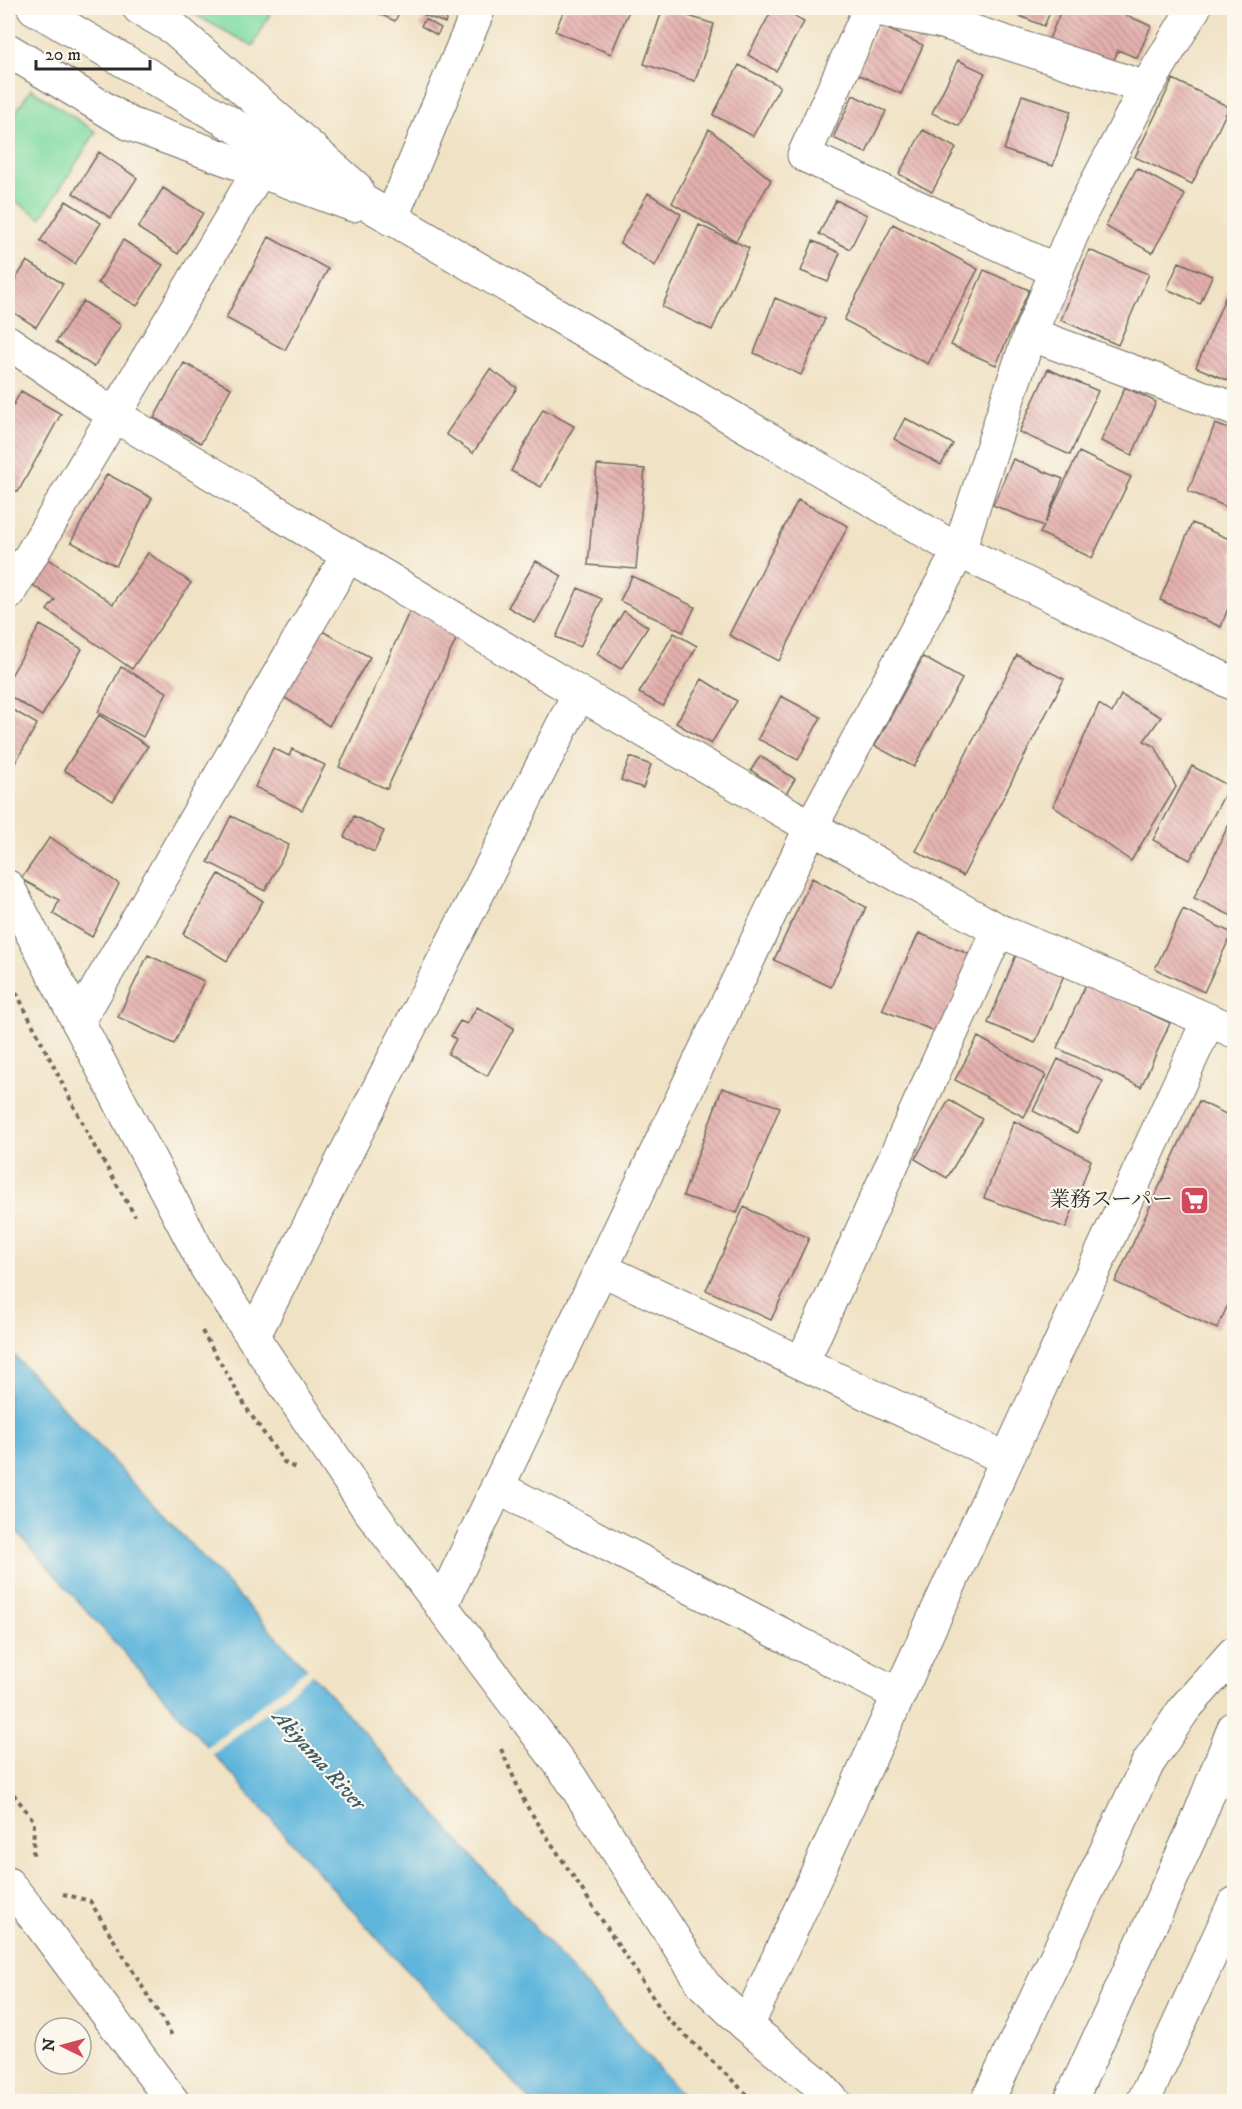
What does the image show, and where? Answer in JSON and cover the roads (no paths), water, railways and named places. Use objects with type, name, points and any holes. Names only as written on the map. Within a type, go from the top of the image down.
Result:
[{"type":"street","points":[[34,8],[265,160],[391,219],[959,551],[1234,684]]},
{"type":"street","points":[[139,8],[175,29],[391,219]]},
{"type":"street","points":[[391,219],[479,8]]},
{"type":"street","points":[[1057,271],[804,155],[871,8],[943,22],[1146,88]]},
{"type":"street","points":[[441,1605],[811,827],[959,551],[1030,334],[1080,215],[1146,88],[1194,8]]},
{"type":"street","points":[[8,50],[130,124],[265,160]]},
{"type":"street","points":[[8,594],[265,160]]},
{"type":"street","points":[[1030,334],[1234,409]]},
{"type":"street","points":[[8,342],[114,415],[579,693],[811,827],[998,930],[1221,1026],[1007,1459],[747,2026]]},
{"type":"street","points":[[78,1022],[348,555]]},
{"type":"street","points":[[253,1337],[579,693]]},
{"type":"street","points":[[8,887],[206,1267],[365,1504],[570,1777],[704,1985],[747,2026],[816,2082],[834,2102]]},
{"type":"street","points":[[802,1363],[998,930]]},
{"type":"street","points":[[601,1269],[1007,1459]]},
{"type":"street","points":[[497,1487],[899,1695]]},
{"type":"street","points":[[987,2102],[1148,1763],[1185,1708],[1234,1653]]},
{"type":"street","points":[[1070,2102],[1197,1822],[1234,1728]]},
{"type":"street","points":[[8,1884],[173,2102]]},
{"type":"street","points":[[1143,2102],[1234,1904]]},
{"type":"water","name":"Akiyama River","points":[[8,1349],[329,1693],[687,2101],[531,2101],[386,1948],[8,1522]]},
{"type":"place","name":"業務スーパー","points":[[1194,1200]]}]
